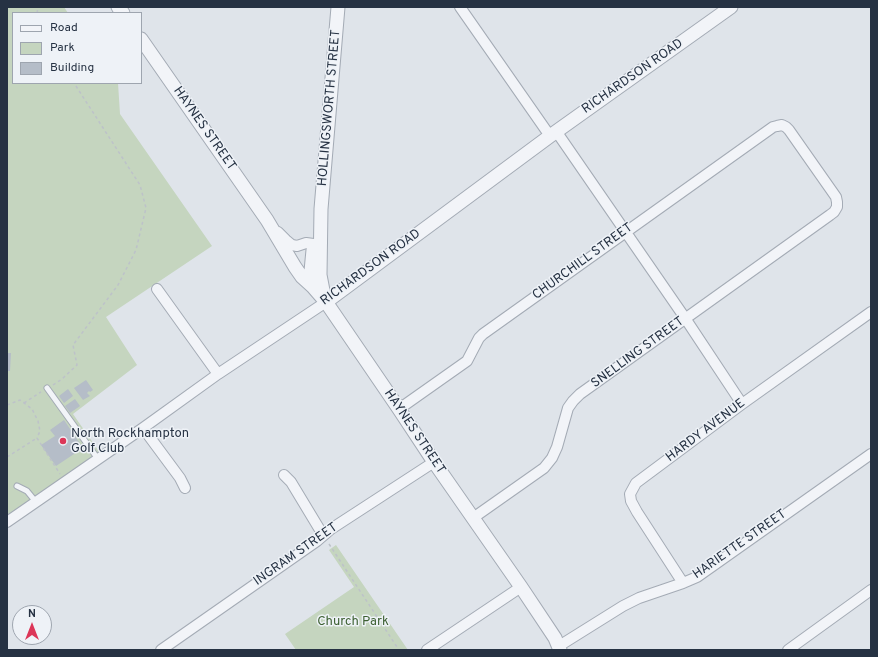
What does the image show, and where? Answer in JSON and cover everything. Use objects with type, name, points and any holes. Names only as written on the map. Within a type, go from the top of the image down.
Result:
[{"type":"street","name":"HOLLINGSWORTH STREET","points":[[313,287],[311,271],[317,245],[322,209],[338,7]]},
{"type":"street","points":[[460,7],[626,232],[742,404]]},
{"type":"street","name":"RICHARDSON ROAD","points":[[8,521],[143,428],[218,374],[326,302],[553,133],[731,7]]},
{"type":"street","name":"HAYNES STREET","points":[[142,40],[267,220],[302,277],[326,302],[434,462],[521,587],[555,638],[559,648]]},
{"type":"street","name":"CHURCHILL STREET","points":[[399,409],[467,361],[479,338],[483,334],[773,127],[782,125],[789,130],[836,198],[837,207],[834,212]]},
{"type":"street","name":"SNELLING STREET","points":[[473,518],[544,468],[555,453],[568,408],[573,401],[685,318],[834,212]]},
{"type":"street","name":"HAYNES STREET","points":[[267,220],[292,245],[317,245]]},
{"type":"street","name":"HOLLINGSWORTH STREET","points":[[317,245],[320,274],[326,302]]},
{"type":"street","points":[[157,289],[218,374]]},
{"type":"street","name":"HARDY AVENUE","points":[[683,583],[637,512],[630,494],[636,483],[742,404],[871,312]]},
{"type":"street","points":[[143,428],[180,478],[185,488]]},
{"type":"street","name":"HARIETTE STREET","points":[[559,648],[623,606],[639,598],[697,577],[871,454]]},
{"type":"street","name":"INGRAM STREET","points":[[161,650],[304,550],[331,529],[434,462]]},
{"type":"street","points":[[284,475],[290,482],[323,535]]},
{"type":"street","points":[[428,650],[521,587]]},
{"type":"street","points":[[788,650],[871,590]]},
{"type":"lane","points":[[47,388],[98,459]]},
{"type":"lane","points":[[17,486],[27,491],[36,502]]},
{"type":"path","points":[[24,403],[62,379],[77,365],[73,345],[118,285],[136,250],[146,208],[140,185],[75,84]]},
{"type":"path","points":[[7,405],[20,400],[32,409],[38,421],[40,431],[37,438],[7,456]]},
{"type":"path","points":[[37,438],[60,474]]},
{"type":"path","points":[[323,535],[400,650]]},
{"type":"green space","name":"North Rockhampton Golf Club","points":[[7,7],[64,7],[67,12],[12,12],[12,84],[118,84],[120,114],[212,246],[106,317],[137,365],[73,414],[100,453],[7,518]]},
{"type":"green space","name":"Church Park","points":[[336,545],[408,650],[296,650],[285,634],[354,587],[329,550]]},
{"type":"building","points":[[7,353],[11,353],[10,371],[7,371]]},
{"type":"building","points":[[86,380],[93,390],[87,393],[90,396],[83,400],[74,388]]},
{"type":"building","points":[[68,389],[73,396],[64,403],[59,396]]},
{"type":"building","points":[[75,399],[80,406],[70,413],[65,406]]},
{"type":"building","name":"North Rockhampton Golf Club","points":[[64,420],[83,448],[56,466],[41,445],[55,436],[50,430]]},
{"type":"place","name":"North Rockhampton Golf Club","points":[[63,441]]}]
